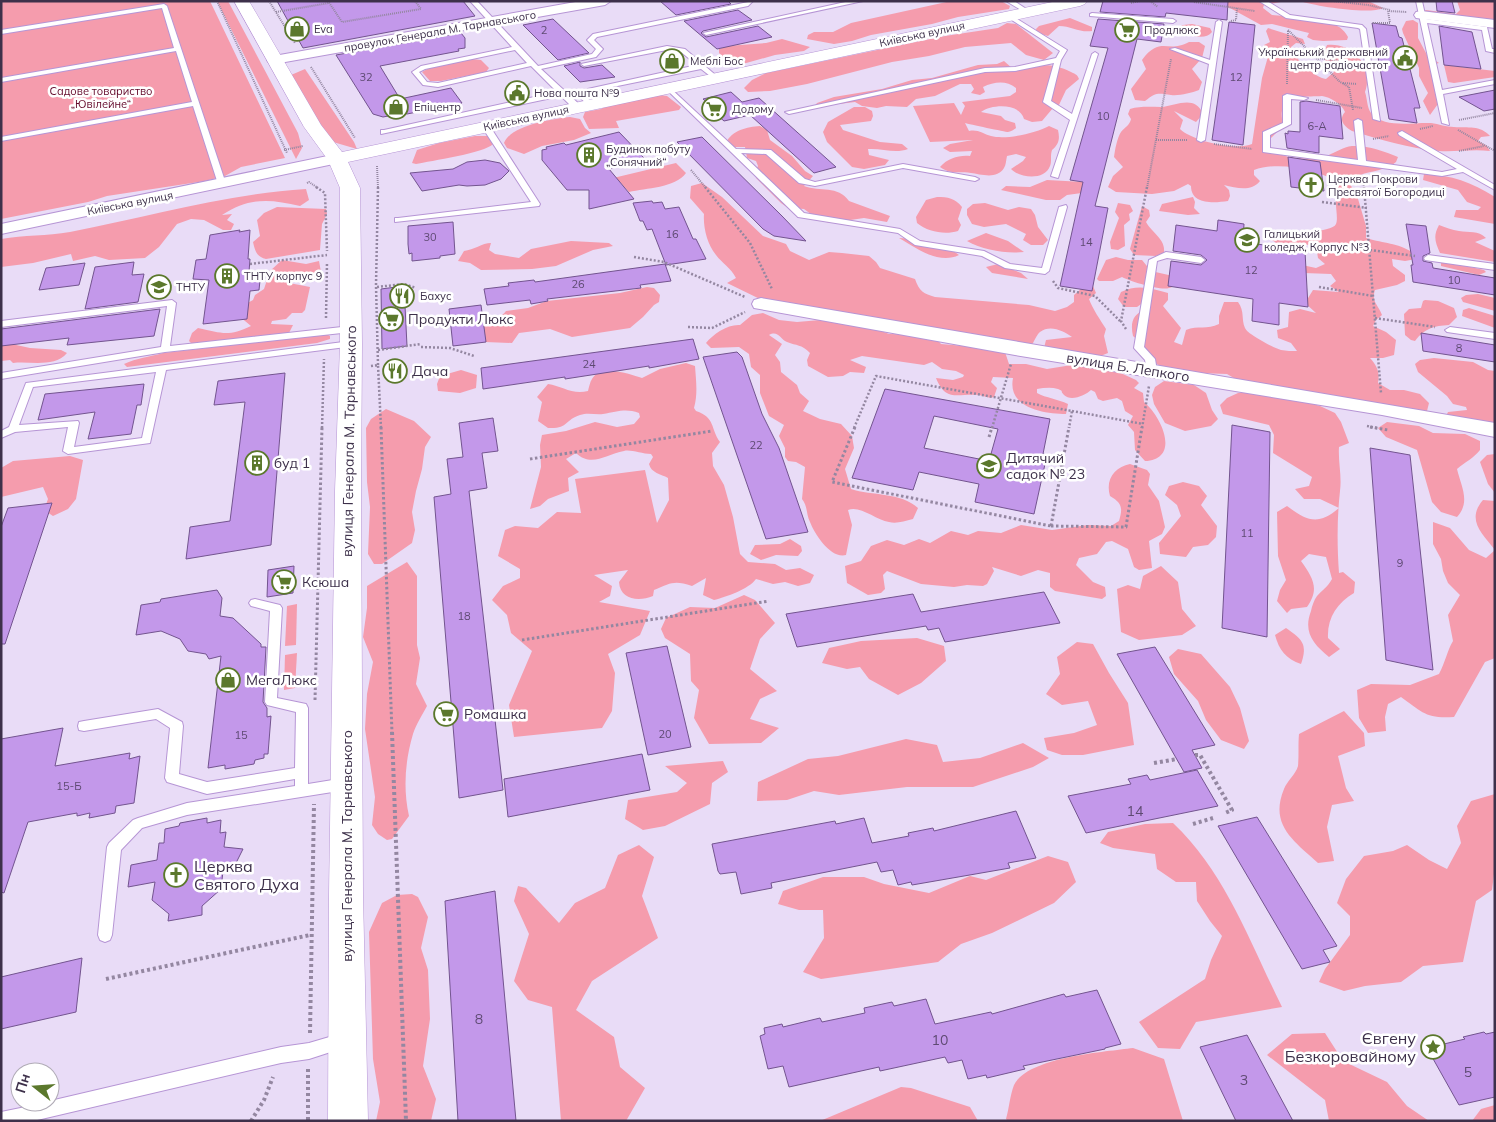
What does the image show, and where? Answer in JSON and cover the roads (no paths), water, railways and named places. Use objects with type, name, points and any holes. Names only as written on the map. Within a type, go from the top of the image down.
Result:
[{"type":"main road","name":"вулиця Генерала М. Тарнавського","points":[[241,1],[313,127],[348,151],[350,188],[347,784],[348,1121]]},
{"type":"main road","name":"Київська вулиця","points":[[348,151],[486,127],[581,101],[668,88],[716,78],[1010,8],[1028,12],[1080,1]]},
{"type":"street","name":"провулок Генерала М. Тарнавського","points":[[274,60],[605,1]]},
{"type":"street","points":[[1422,18],[1490,26]]},
{"type":"street","name":"Київська вулиця","points":[[1,229],[222,184],[348,151]]},
{"type":"street","name":"вулиця Б. Лепкого","points":[[761,304],[1015,349],[1382,409],[1495,430]]},
{"type":"lane","points":[[472,1],[490,22],[562,93],[581,101],[702,66]]},
{"type":"lane","points":[[516,48],[423,67],[415,72],[425,84],[438,85],[594,56],[600,49],[590,40],[595,35],[748,4],[750,1]]},
{"type":"lane","points":[[706,33],[860,1]]},
{"type":"lane","points":[[1262,1],[1284,15],[1352,24],[1363,29],[1377,119]]},
{"type":"lane","points":[[1419,1],[1446,123]]},
{"type":"lane","points":[[1,32],[164,4],[222,184]]},
{"type":"lane","points":[[1010,8],[1064,50],[1058,60],[1047,102],[1074,119]]},
{"type":"lane","points":[[1092,15],[1173,21]]},
{"type":"lane","points":[[1201,140],[1219,22]]},
{"type":"lane","points":[[1490,26],[1495,30]]},
{"type":"lane","points":[[1490,26],[1489,51],[1495,52]]},
{"type":"lane","points":[[558,69],[667,48],[683,50],[716,78]]},
{"type":"lane","points":[[1,80],[178,49]]},
{"type":"lane","points":[[1173,49],[1213,63]]},
{"type":"lane","points":[[1055,176],[1095,54]]},
{"type":"lane","points":[[789,112],[985,70],[1015,69],[1058,60]]},
{"type":"lane","points":[[1440,92],[1495,82]]},
{"type":"lane","points":[[668,88],[801,215],[900,231],[918,243],[984,254],[1008,266],[1045,271],[1063,207]]},
{"type":"lane","points":[[384,132],[562,93]]},
{"type":"lane","points":[[1304,98],[1287,96],[1287,124],[1266,134],[1266,150],[1442,174],[1464,170]]},
{"type":"lane","points":[[1,139],[196,103]]},
{"type":"lane","points":[[1358,121],[1362,163]]},
{"type":"lane","points":[[398,220],[536,204],[486,127]]},
{"type":"lane","points":[[1402,133],[1495,188]]},
{"type":"lane","points":[[734,151],[768,152],[802,182],[815,184],[903,166],[974,179]]},
{"type":"lane","points":[[1152,371],[1150,359],[1138,348],[1153,260],[1166,255],[1201,260]]},
{"type":"lane","points":[[1428,258],[1495,267]]},
{"type":"lane","points":[[1,324],[172,303],[165,349]]},
{"type":"lane","points":[[1450,330],[1495,336]]},
{"type":"lane","points":[[1,376],[165,349],[349,345]]},
{"type":"lane","points":[[13,429],[29,385],[349,345]]},
{"type":"lane","points":[[1,436],[13,429],[74,422],[68,451],[146,441],[162,368]]},
{"type":"lane","points":[[255,603],[276,608],[271,702],[302,708],[302,772],[307,790]]},
{"type":"lane","points":[[84,726],[158,714],[177,726],[172,778],[207,788],[302,772]]},
{"type":"lane","points":[[105,935],[114,847],[138,824],[187,809],[347,784]]},
{"type":"lane","points":[[1,1120],[281,1055],[309,1051],[348,1040]]},
{"type":"place","name":"Eva","points":[[297,29]]},
{"type":"place","name":"Продлюкс","points":[[1127,30]]},
{"type":"place","name":"Український державний центр радіочастот","points":[[1405,58]]},
{"type":"place","name":"Меблі Бос","points":[[672,61]]},
{"type":"place","name":"Нова пошта №9","points":[[517,93]]},
{"type":"place","name":"Епіцентр","points":[[396,107]]},
{"type":"place","name":"Додому","points":[[714,109]]},
{"type":"place","name":"Будинок побуту „Сонячний“","points":[[589,155]]},
{"type":"place","name":"Церква Покрови Пресвятої Богородиці","points":[[1311,185]]},
{"type":"place","name":"Галицький коледж, Корпус №3","points":[[1247,240]]},
{"type":"place","name":"ТНТУ корпус 9","points":[[227,276]]},
{"type":"place","name":"ТНТУ","points":[[159,287]]},
{"type":"place","name":"Бахус","points":[[402,296]]},
{"type":"place","name":"Продукти Люкс","points":[[391,319]]},
{"type":"place","name":"Дача","points":[[395,371]]},
{"type":"place","name":"буд 1","points":[[257,463]]},
{"type":"place","name":"Дитячий садок № 23","points":[[989,466]]},
{"type":"place","name":"Ксюша","points":[[284,582]]},
{"type":"place","name":"МегаЛюкс","points":[[228,680]]},
{"type":"place","name":"Ромашка","points":[[446,714]]},
{"type":"place","name":"Церква Святого Духа","points":[[176,875]]},
{"type":"place","name":"Євгену Безкоровайному","points":[[1433,1047]]},
{"type":"park label","name":"Садове товариство „Ювілейне“","points":[[101,97]]}]
